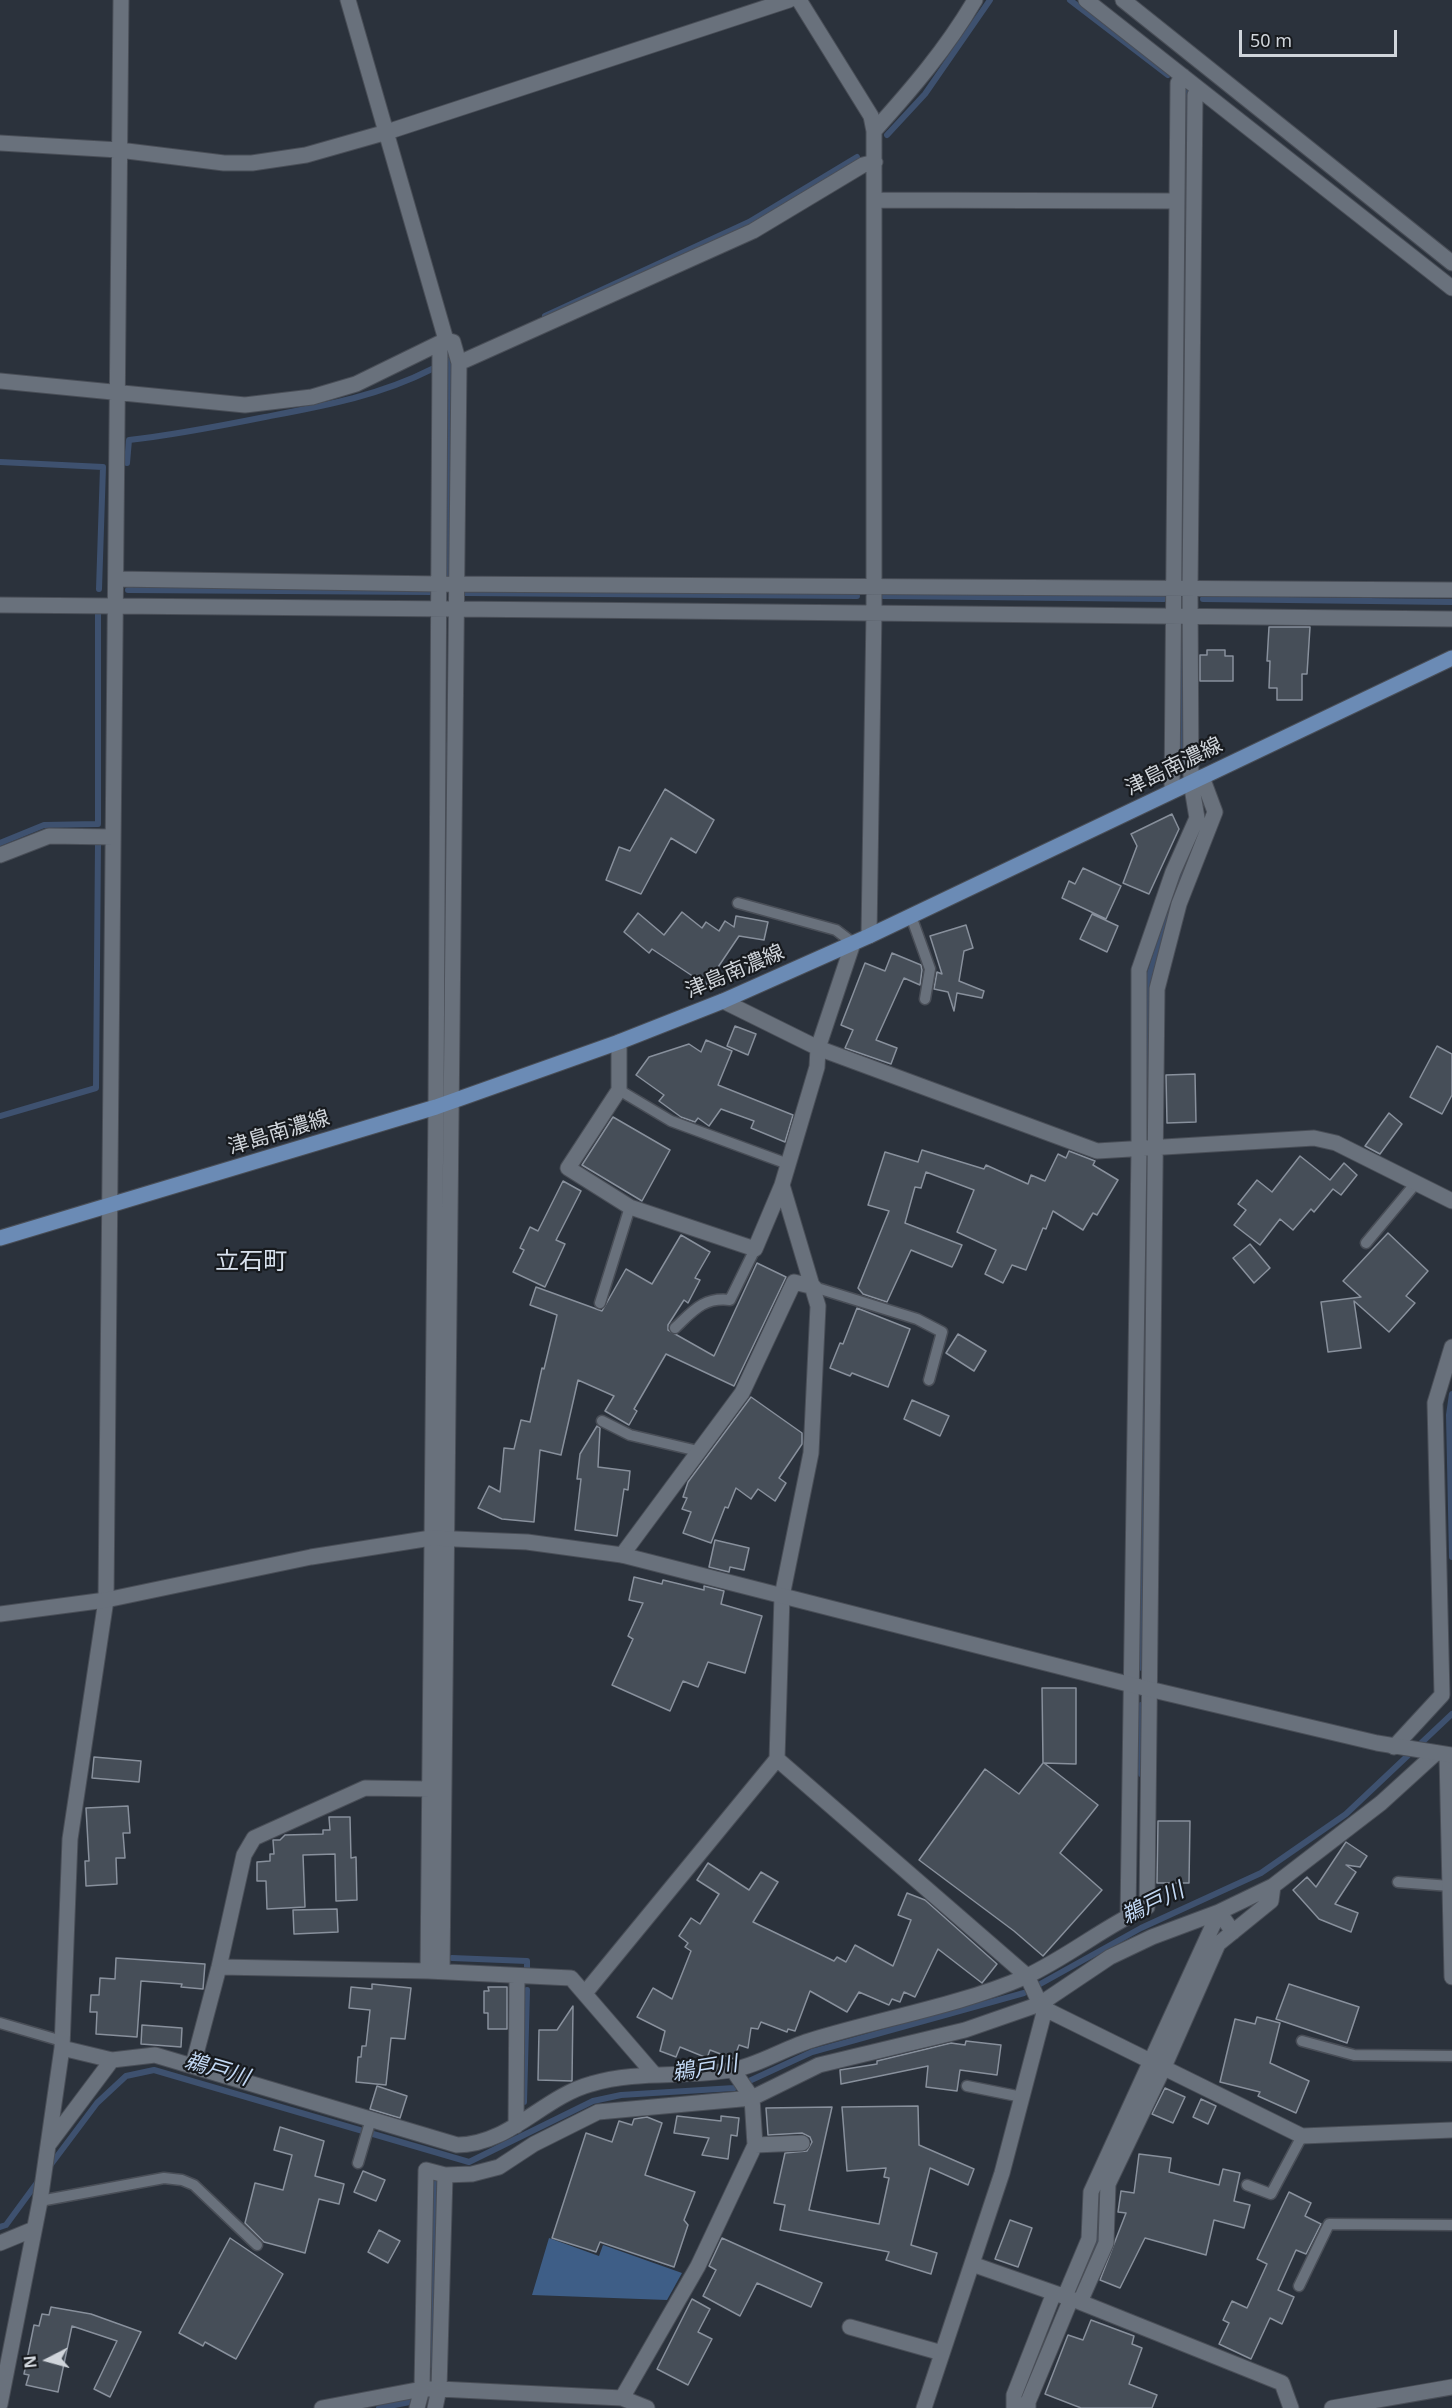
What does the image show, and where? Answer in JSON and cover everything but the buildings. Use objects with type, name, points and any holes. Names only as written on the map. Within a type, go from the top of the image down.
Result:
[{"type":"main road","name":"津島南濃線","points":[[0,1238],[452,1102],[619,1042],[723,1001],[853,944],[1452,658]]},
{"type":"street","points":[[0,2404],[48,2152],[62,2045],[70,1839],[106,1600],[121,0]]},
{"type":"street","points":[[348,0],[387,132],[443,342],[431,1538],[430,1789],[435,1971]]},
{"type":"street","points":[[0,142],[119,150],[252,163],[306,155],[387,132],[789,0]]},
{"type":"street","points":[[799,0],[871,116],[874,131],[874,611],[868,936]]},
{"type":"street","points":[[874,131],[915,85],[958,28],[975,0]]},
{"type":"street","points":[[1086,0],[1452,288]]},
{"type":"street","points":[[1123,0],[1452,263]]},
{"type":"street","points":[[1172,791],[1178,83],[1183,76]]},
{"type":"street","points":[[1128,1916],[1140,1150],[1139,970],[1173,872],[1197,818],[1190,589],[1195,95],[1199,89]]},
{"type":"street","points":[[459,363],[753,231],[863,165],[875,162]]},
{"type":"street","points":[[875,200],[1178,201]]},
{"type":"street","points":[[0,381],[245,405],[312,397],[357,384],[443,342],[453,342],[459,363],[448,1538],[435,1971]]},
{"type":"street","points":[[116,579],[439,584],[1452,590]]},
{"type":"street","points":[[0,604],[440,610],[1173,614],[1452,619]]},
{"type":"street","points":[[62,2045],[112,2060],[155,2055],[370,2122],[457,2145],[473,2145],[491,2140],[543,2107],[591,2084],[654,2073],[735,2073],[797,2044],[1028,1978],[1128,1916],[1147,1907],[1157,989],[1179,904],[1215,812],[1197,779]]},
{"type":"street","points":[[0,855],[49,836],[113,837]]},
{"type":"street","points":[[619,1042],[619,1090],[568,1168],[630,1207],[754,1249],[782,1185],[817,1067],[818,1048],[853,944]]},
{"type":"street","points":[[723,1001],[818,1048],[1097,1151],[1314,1137],[1336,1143],[1452,1201]]},
{"type":"street","points":[[585,1994],[777,1759],[782,1596],[811,1453],[818,1306],[782,1185]]},
{"type":"street","points":[[622,1555],[742,1393],[794,1282],[814,1287]]},
{"type":"street","points":[[1398,1747],[1447,1692],[1435,1403],[1452,1347]]},
{"type":"street","points":[[0,1614],[106,1600],[312,1557],[431,1538],[527,1542],[622,1555],[1132,1685],[1398,1747],[1441,1754]]},
{"type":"street","points":[[1441,1754],[1450,1886],[1452,1977]]},
{"type":"street","points":[[417,2408],[422,2389],[426,2170],[445,2175],[472,2174],[499,2166],[534,2144],[598,2112],[750,2095],[819,2065],[964,2030],[1040,2004],[1110,1957],[1152,1937],[1219,1912],[1273,1886],[1441,1754]]},
{"type":"street","points":[[777,1759],[1028,1978],[1040,2004],[1022,2097],[1002,2173],[924,2408]]},
{"type":"street","points":[[193,2065],[219,1967],[244,1854],[254,1838],[365,1788],[430,1789]]},
{"type":"street","points":[[1014,2408],[1014,2395],[1068,2297],[1106,2243],[1108,2184],[1163,2069],[1218,1944],[1272,1901],[1273,1886]]},
{"type":"street","points":[[1219,1912],[1233,1932]]},
{"type":"street","points":[[1028,2408],[1028,2402],[1089,2239],[1090,2192],[1219,1912]]},
{"type":"street","points":[[219,1967],[435,1971],[571,1978],[654,2073]]},
{"type":"street","points":[[516,2126],[517,1976]]},
{"type":"street","points":[[1040,2004],[1149,2062],[1302,2136],[1452,2130]]},
{"type":"street","points":[[48,2152],[112,2060]]},
{"type":"street","points":[[619,2402],[698,2266],[755,2145],[750,2095],[735,2073]]},
{"type":"street","points":[[755,2145],[802,2143]]},
{"type":"street","points":[[435,2408],[439,2389],[445,2175]]},
{"type":"street","points":[[0,2243],[34,2229]]},
{"type":"street","points":[[972,2264],[1068,2297],[1282,2383],[1291,2408]]},
{"type":"street","points":[[850,2327],[942,2353]]},
{"type":"street","points":[[1332,2408],[1452,2387]]},
{"type":"street","points":[[322,2408],[422,2389],[439,2389],[619,2402],[647,2408]]},
{"type":"lane","points":[[738,903],[836,930],[853,944]]},
{"type":"lane","points":[[911,916],[930,969],[925,999]]},
{"type":"lane","points":[[619,1090],[671,1121],[788,1164]]},
{"type":"lane","points":[[1366,1242],[1416,1183]]},
{"type":"lane","points":[[600,1303],[630,1207]]},
{"type":"lane","points":[[675,1328],[699,1305],[716,1298],[730,1300],[754,1249]]},
{"type":"lane","points":[[814,1287],[917,1319],[942,1332],[929,1380]]},
{"type":"lane","points":[[602,1421],[630,1435],[699,1451]]},
{"type":"lane","points":[[1398,1882],[1450,1886]]},
{"type":"lane","points":[[0,2023],[62,2045]]},
{"type":"lane","points":[[1302,2041],[1354,2055],[1452,2056]]},
{"type":"lane","points":[[967,2086],[1022,2097]]},
{"type":"lane","points":[[358,2163],[370,2122]]},
{"type":"lane","points":[[1247,2185],[1271,2194],[1302,2136]]},
{"type":"lane","points":[[40,2199],[164,2178],[182,2180],[194,2185],[257,2245]]},
{"type":"lane","points":[[1299,2286],[1329,2224],[1452,2225]]},
{"type":"shaded area","points":[[549,2238],[599,2256],[603,2245],[682,2273],[667,2300],[532,2295]]},
{"type":"waterway","points":[[887,135],[925,94],[990,0]]},
{"type":"waterway","points":[[1070,0],[1168,75]]},
{"type":"waterway","points":[[1186,222],[1187,90]]},
{"type":"waterway","points":[[545,316],[749,222],[857,157]]},
{"type":"waterway","points":[[447,578],[450,360]]},
{"type":"waterway","points":[[127,463],[129,440],[197,430],[329,404],[392,386],[432,369]]},
{"type":"waterway","points":[[0,462],[103,467],[99,589]]},
{"type":"waterway","points":[[128,590],[432,592]]},
{"type":"waterway","points":[[465,593],[857,596]]},
{"type":"waterway","points":[[883,596],[1164,599]]},
{"type":"waterway","points":[[1203,599],[1452,602]]},
{"type":"waterway","points":[[0,843],[44,825],[98,824],[98,613]]},
{"type":"waterway","points":[[1181,769],[1183,629]]},
{"type":"waterway","points":[[444,1041],[445,745]]},
{"type":"waterway","points":[[0,1116],[96,1088],[98,843]]},
{"type":"waterway","points":[[1149,1075],[1149,976],[1189,855]]},
{"type":"waterway","points":[[1142,1668],[1145,1374]]},
{"type":"waterway","points":[[1452,1394],[1449,1415],[1452,1557]]},
{"type":"waterway","points":[[1141,1705],[1141,1774]]},
{"type":"waterway","name":"鵜戸川","points":[[49,2167],[97,2103],[126,2076],[154,2070],[469,2162],[593,2101],[621,2095],[734,2088],[812,2052],[1024,1993],[1141,1928],[1261,1873],[1346,1814],[1452,1714]]},
{"type":"waterway","points":[[452,1958],[527,1961],[527,1968]]},
{"type":"waterway","points":[[524,2102],[527,1990]]},
{"type":"waterway","name":"鵜戸川","points":[[0,2227],[6,2225],[39,2180]]},
{"type":"waterway","points":[[432,2365],[434,2180]]},
{"type":"waterway","points":[[1080,2278],[1099,2239],[1099,2193],[1104,2182]]},
{"type":"waterway","points":[[1021,2404],[1042,2350]]},
{"type":"waterway","points":[[379,2408],[410,2402]]},
{"type":"district","name":"立石町","points":[[251,1262]]}]
